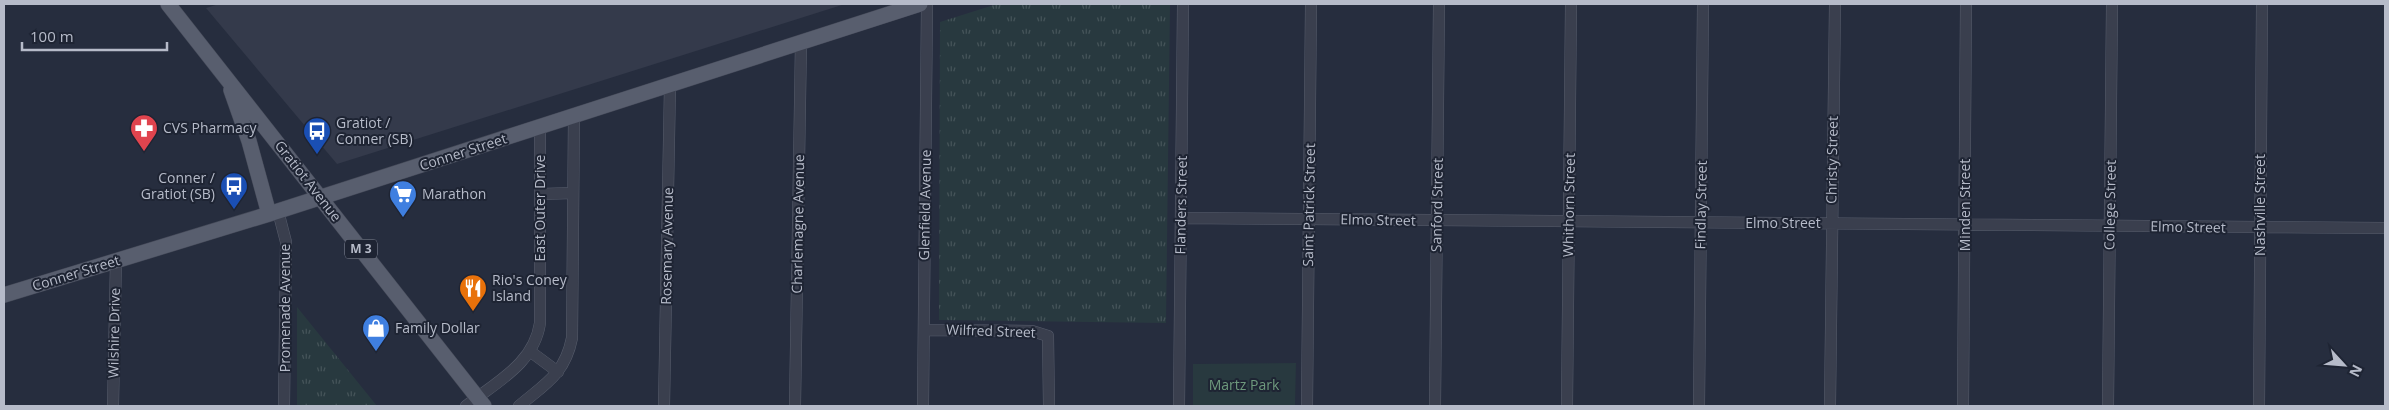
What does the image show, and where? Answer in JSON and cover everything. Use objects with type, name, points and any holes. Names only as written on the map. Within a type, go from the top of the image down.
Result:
[{"type":"main road","name":"Gratiot Avenue","points":[[168,4],[319,196],[475,403]]},
{"type":"main road","name":"Conner Street","points":[[4,295],[670,86],[920,4]]},
{"type":"main road","points":[[228,79],[273,212]]},
{"type":"street","name":"Glenfield Avenue","points":[[923,406],[927,4]]},
{"type":"street","name":"Flanders Street","points":[[1179,406],[1183,4]]},
{"type":"street","name":"Saint Patrick Street","points":[[1306,406],[1311,4]]},
{"type":"street","name":"Sanford Street","points":[[1435,406],[1439,4]]},
{"type":"street","name":"Whithorn Street","points":[[1567,406],[1571,4]]},
{"type":"street","name":"Findlay Street","points":[[1699,406],[1704,4]]},
{"type":"street","name":"Christy Street","points":[[1830,406],[1835,4]]},
{"type":"street","name":"Minden Street","points":[[1963,406],[1966,4]]},
{"type":"street","name":"College Street","points":[[2108,406],[2112,4]]},
{"type":"street","name":"Nashville Street","points":[[2259,406],[2262,4]]},
{"type":"street","name":"Charlemagne Avenue","points":[[795,406],[801,42]]},
{"type":"street","name":"Rosemary Avenue","points":[[664,406],[670,86]]},
{"type":"street","points":[[519,406],[558,372],[567,357],[572,338],[574,116]]},
{"type":"street","name":"East Outer Drive","points":[[531,352],[538,336],[540,323],[540,127]]},
{"type":"street","points":[[540,194],[573,193]]},
{"type":"street","name":"Promenade Avenue","points":[[273,212],[286,242],[284,406]]},
{"type":"street","name":"Elmo Street","points":[[1181,218],[2385,228]]},
{"type":"street","name":"Wilshire Drive","points":[[113,406],[116,260]]},
{"type":"street","name":"Wilfred Street","points":[[924,330],[1032,330],[1048,336],[1049,406]]},
{"type":"street","points":[[475,403],[531,352],[558,372]]},
{"type":"shaded area","points":[[219,4],[845,4],[337,164],[206,8]]},
{"type":"green space","points":[[997,4],[1170,4],[1166,323],[939,320],[940,22]]},
{"type":"green space","points":[[297,307],[377,406],[297,406]]},
{"type":"green space","name":"Martz Park","points":[[1296,363],[1295,406],[1193,406],[1193,364]]},
{"type":"place","name":"CVS Pharmacy","points":[[144,152]]},
{"type":"place","name":"Gratiot / Conner (SB)","points":[[317,155]]},
{"type":"place","name":"Conner / Gratiot (SB)","points":[[234,210]]},
{"type":"place","name":"Marathon","points":[[403,218]]},
{"type":"place","name":"Rio's Coney Island","points":[[473,312]]},
{"type":"place","name":"Family Dollar","points":[[376,352]]}]
